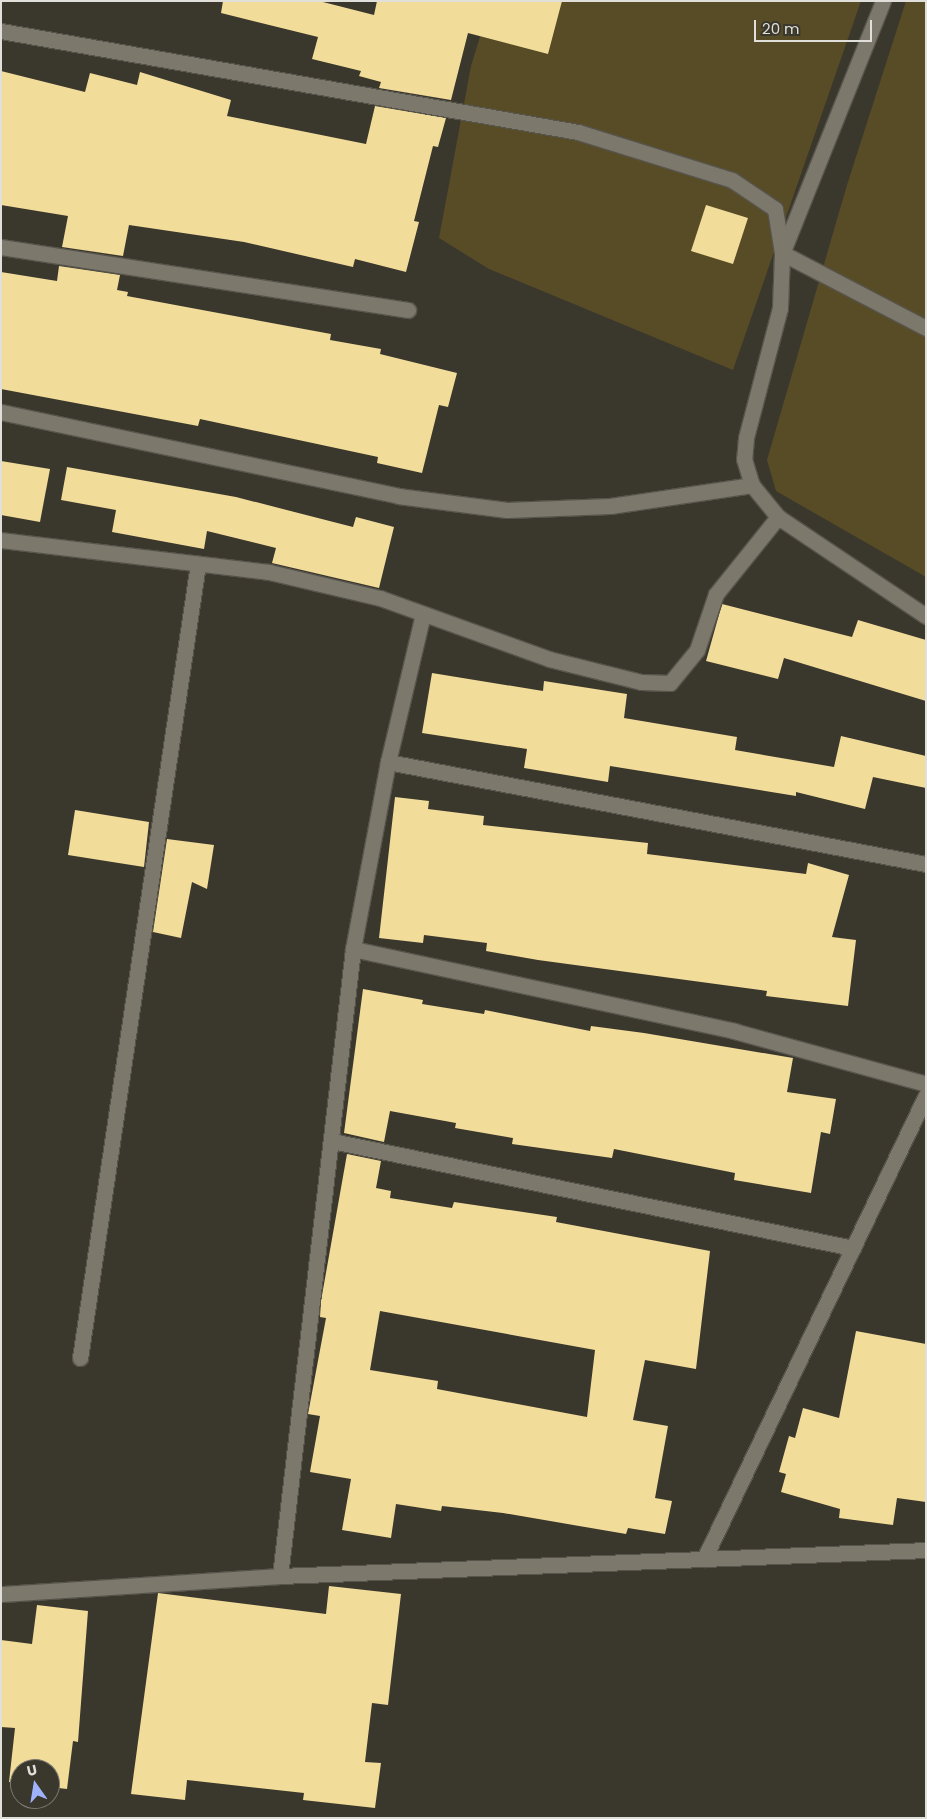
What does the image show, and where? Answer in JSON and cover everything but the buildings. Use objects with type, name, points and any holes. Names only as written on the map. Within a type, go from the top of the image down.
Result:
[{"type":"street","points":[[782,253],[883,1]]},
{"type":"street","points":[[1,31],[578,132],[732,180],[775,209],[782,253],[780,308],[746,438],[744,459],[752,486],[778,516],[926,616]]},
{"type":"street","points":[[1,247],[408,310]]},
{"type":"street","points":[[782,253],[926,328]]},
{"type":"street","points":[[1,412],[398,496],[507,510],[610,506],[752,486]]},
{"type":"street","points":[[1,540],[269,572],[380,598],[549,659],[641,682],[670,683],[697,650],[716,594],[778,516]]},
{"type":"street","points":[[80,1358],[198,564]]},
{"type":"street","points":[[280,1576],[353,949],[388,762],[424,614]]},
{"type":"street","points":[[388,762],[926,864]]},
{"type":"street","points":[[353,949],[734,1031],[926,1084]]},
{"type":"street","points":[[704,1559],[926,1095]]},
{"type":"street","points":[[332,1141],[853,1248]]},
{"type":"street","points":[[1,1594],[280,1576],[926,1550]]},
{"type":"shaded area","points":[[491,1],[861,1],[733,370],[489,269],[439,238],[471,66]]},
{"type":"shaded area","points":[[906,1],[926,1],[926,577],[776,491],[767,460],[847,185]]}]
